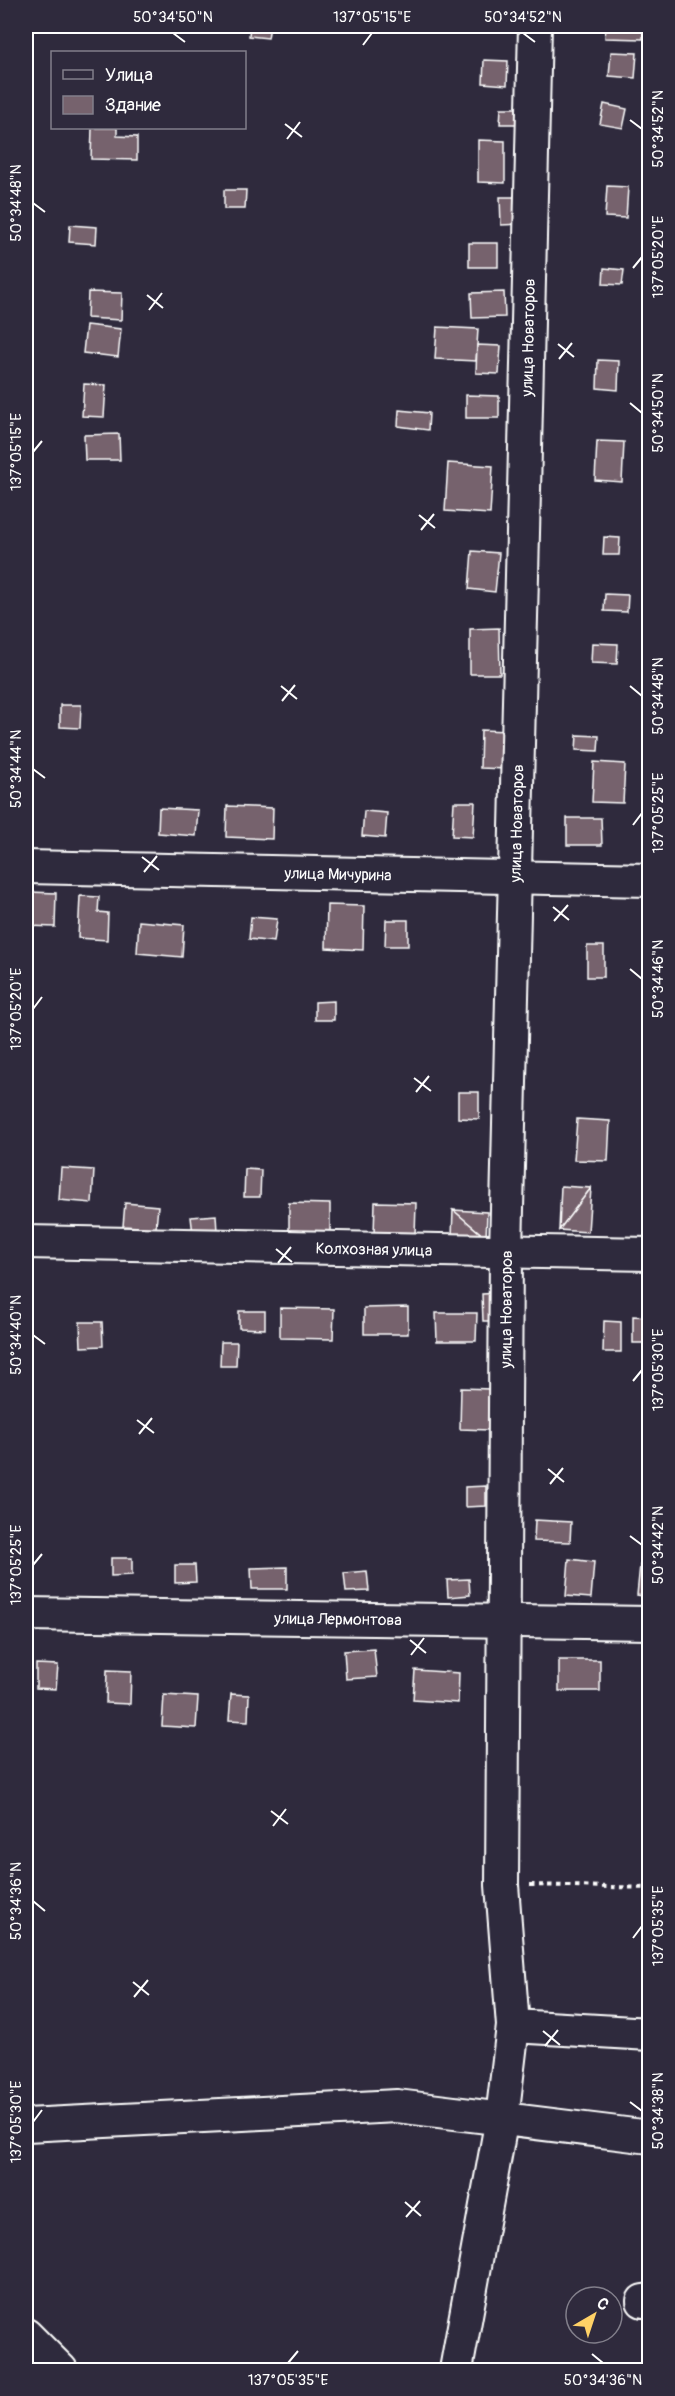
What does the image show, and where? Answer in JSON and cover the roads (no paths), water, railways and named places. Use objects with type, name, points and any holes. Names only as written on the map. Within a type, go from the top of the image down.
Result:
[{"type":"street","name":"улица Новаторов","points":[[456,2370],[502,2118],[513,2026],[502,1885],[506,1251],[535,26]]},
{"type":"street","name":"улица Мичурина","points":[[26,867],[650,880]]},
{"type":"street","name":"Колхозная улица","points":[[26,1242],[650,1254]]},
{"type":"street","name":"улица Лермонтова","points":[[26,1614],[650,1623]]},
{"type":"street","points":[[513,2026],[650,2034]]},
{"type":"street","points":[[26,2125],[397,2106],[650,2137]]},
{"type":"street","points":[[26,2335],[62,2370]]}]
